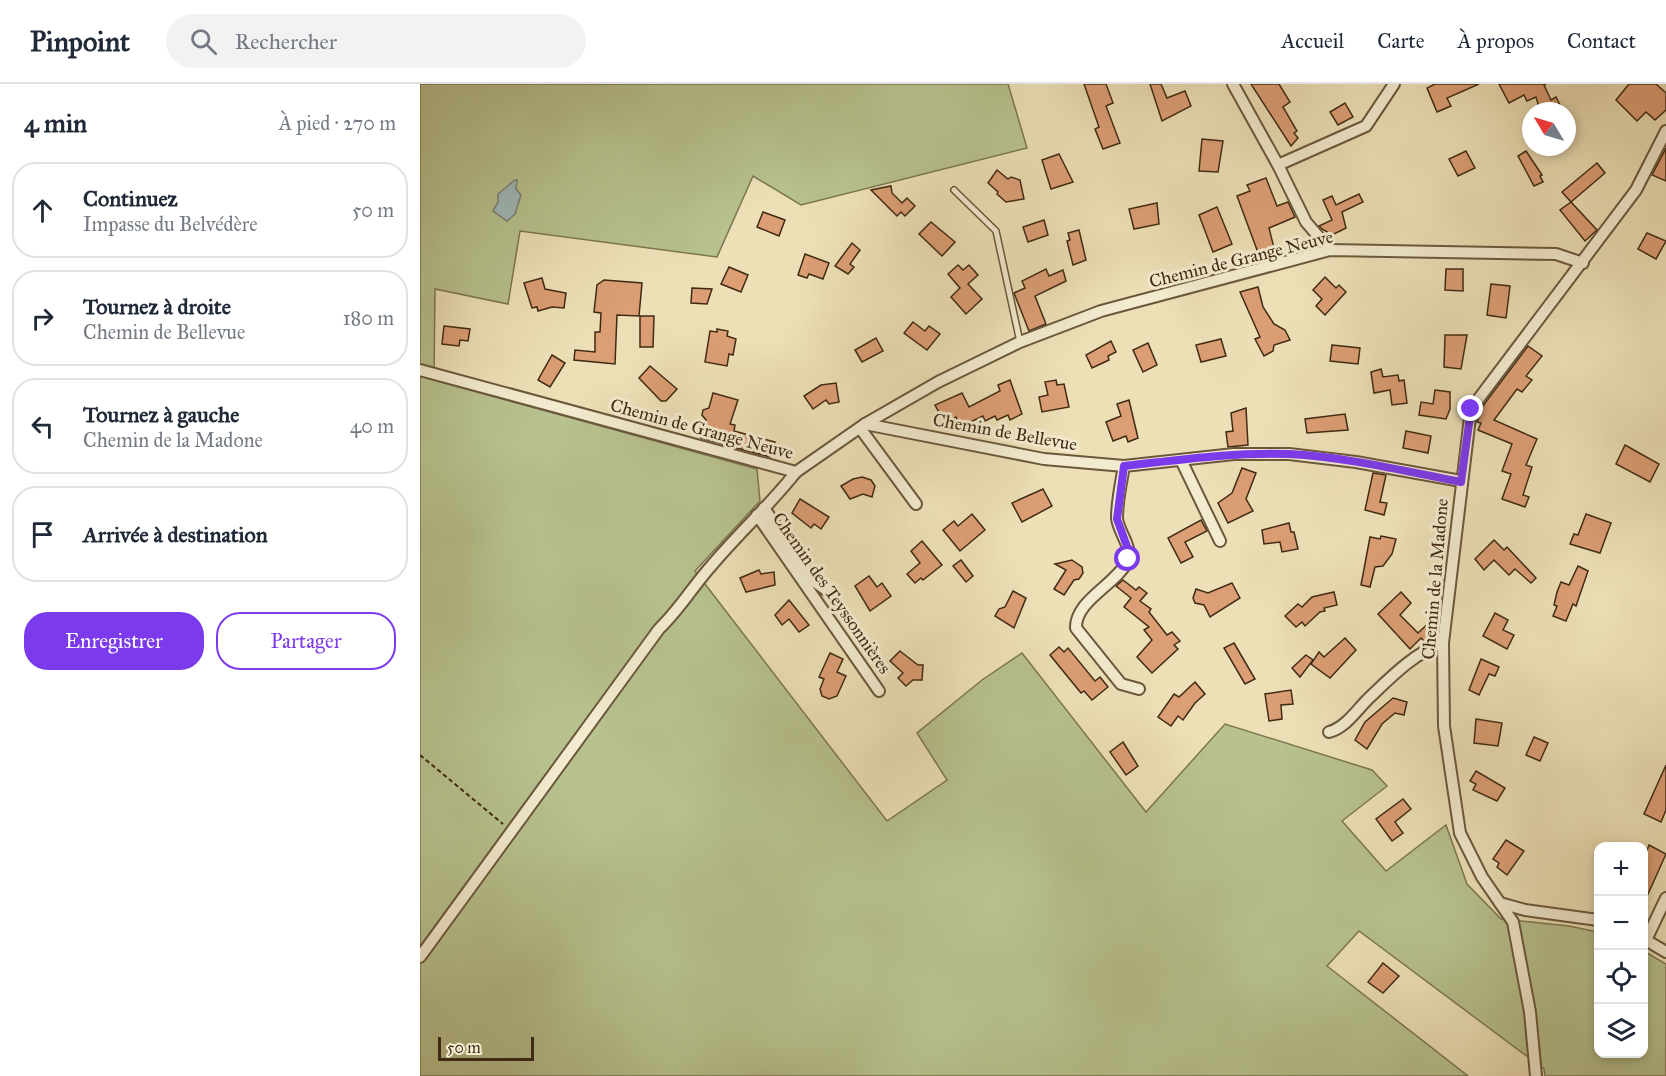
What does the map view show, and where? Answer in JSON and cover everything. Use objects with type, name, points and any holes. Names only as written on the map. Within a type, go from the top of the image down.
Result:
[{"type":"street","points":[[1233,84],[1278,165],[1306,222],[1329,250]]},
{"type":"street","points":[[1278,165],[1366,126],[1394,84]]},
{"type":"street","name":"Chemin de la Madone","points":[[1536,1076],[1530,1012],[1513,922],[1482,877],[1460,832],[1444,726],[1443,643],[1471,409],[1636,190],[1666,131]]},
{"type":"street","name":"Chemin de Grange Neuve","points":[[420,370],[796,472],[863,426],[938,382],[1020,342],[1101,311],[1329,250],[1556,254],[1583,263]]},
{"type":"street","points":[[863,426],[916,504]]},
{"type":"street","name":"Chemin de Bellevue","points":[[863,426],[1044,459],[1124,466],[1234,454],[1290,454],[1356,462],[1461,482]]},
{"type":"street","points":[[1181,460],[1220,541]]},
{"type":"street","points":[[1124,466],[1117,519],[1129,552],[1128,559],[1123,569],[1078,614],[1076,628],[1121,684],[1138,689]]},
{"type":"street","points":[[420,957],[659,629],[681,608],[708,569],[796,472]]},
{"type":"street","name":"Chemin des Teyssonnières","points":[[761,511],[812,580],[826,590]]},
{"type":"street","name":"Chemin des Teyssonnières","points":[[761,511],[879,691]]},
{"type":"street","points":[[1329,732],[1338,730],[1368,699],[1426,648],[1443,643]]},
{"type":"street","points":[[1648,934],[1666,898]]},
{"type":"street","points":[[1500,903],[1525,910],[1594,919]]},
{"type":"street","points":[[1648,942],[1666,952]]},
{"type":"lane","points":[[954,190],[996,231],[1020,342]]},
{"type":"path","points":[[420,755],[512,831]]},
{"type":"green space","points":[[420,84],[1008,84],[1027,148],[801,205],[753,176],[717,257],[520,231],[508,304],[435,289],[434,380],[757,469],[760,501],[695,571],[887,821],[947,780],[917,733],[982,680],[1022,653],[1146,812],[1225,724],[1372,770],[1387,786],[1342,821],[1386,871],[1446,825],[1467,884],[1501,919],[1569,926],[1594,931],[1594,1058],[1648,1058],[1648,953],[1666,964],[1666,1076],[1545,1076],[1544,1069],[1359,931],[1327,966],[1468,1076],[420,1076]]},
{"type":"water","points":[[517,180],[516,189],[521,195],[515,214],[507,221],[493,211],[498,202],[498,194]]},
{"type":"building","points":[[1084,84],[1106,84],[1113,103],[1106,106],[1120,143],[1103,149],[1095,129],[1099,127]]},
{"type":"building","points":[[1150,84],[1161,84],[1167,98],[1185,91],[1191,106],[1162,121]]},
{"type":"building","points":[[1251,84],[1279,84],[1290,102],[1283,107],[1297,131],[1294,133],[1298,138],[1291,146]]},
{"type":"building","points":[[1435,84],[1479,84],[1447,98],[1451,106],[1437,112],[1427,88]]},
{"type":"building","points":[[1499,84],[1546,84],[1544,85],[1551,100],[1556,97],[1558,102],[1537,102],[1536,97],[1527,101],[1524,95],[1509,103]]},
{"type":"building","points":[[1629,84],[1656,84],[1666,93],[1666,110],[1655,120],[1646,112],[1637,121],[1616,100]]},
{"type":"building","points":[[1345,103],[1353,117],[1338,125],[1330,112]]},
{"type":"building","points":[[1202,139],[1223,141],[1218,172],[1199,171]]},
{"type":"building","points":[[1666,148],[1666,181],[1652,175]]},
{"type":"building","points":[[1466,151],[1475,168],[1458,176],[1449,159]]},
{"type":"building","points":[[1059,154],[1073,182],[1051,189],[1042,160]]},
{"type":"building","points":[[1522,154],[1522,156],[1529,156],[1542,175],[1540,176],[1543,182],[1534,186],[1518,156]]},
{"type":"building","points":[[1597,163],[1605,173],[1571,202],[1562,192]]},
{"type":"building","points":[[997,170],[1008,179],[1011,177],[1020,180],[1024,199],[1006,202],[997,194],[998,192],[988,183]]},
{"type":"building","points":[[1266,178],[1277,206],[1288,202],[1295,217],[1269,228],[1275,252],[1260,258],[1237,196],[1250,191],[1247,185]]},
{"type":"building","points":[[891,186],[892,193],[902,203],[907,198],[915,206],[905,216],[901,212],[897,216],[871,190]]},
{"type":"building","points":[[1359,194],[1363,202],[1342,212],[1346,228],[1332,235],[1319,226],[1332,220],[1323,200],[1332,196],[1336,205]]},
{"type":"building","points":[[1571,202],[1597,230],[1585,241],[1560,210]]},
{"type":"building","points":[[1157,203],[1159,224],[1134,229],[1129,209]]},
{"type":"building","points":[[1217,207],[1232,244],[1213,252],[1199,215]]},
{"type":"building","points":[[763,212],[785,220],[779,236],[757,227]]},
{"type":"building","points":[[1044,220],[1048,235],[1028,242],[1023,227]]},
{"type":"building","points":[[931,222],[955,242],[942,256],[919,234]]},
{"type":"building","points":[[1079,230],[1086,260],[1073,265],[1067,241],[1070,240],[1068,233]]},
{"type":"building","points":[[1647,233],[1666,241],[1656,259],[1638,249]]},
{"type":"building","points":[[852,243],[860,250],[850,264],[854,267],[848,274],[835,266]]},
{"type":"building","points":[[805,254],[829,263],[823,279],[809,274],[807,278],[798,275]]},
{"type":"building","points":[[958,265],[963,270],[969,265],[978,275],[968,284],[982,299],[966,314],[951,297],[960,288],[948,274]]},
{"type":"building","points":[[729,267],[748,275],[741,292],[721,284]]},
{"type":"building","points":[[1046,269],[1049,276],[1063,270],[1066,281],[1035,296],[1046,324],[1029,331],[1014,293],[1025,288],[1022,281]]},
{"type":"building","points":[[1446,269],[1463,269],[1463,291],[1445,290]]},
{"type":"building","points":[[1325,277],[1336,288],[1339,285],[1346,292],[1325,315],[1316,306],[1322,299],[1313,290]]},
{"type":"building","points":[[542,278],[545,289],[566,293],[564,308],[552,307],[538,311],[537,307],[532,308],[524,283]]},
{"type":"building","points":[[604,280],[642,283],[639,316],[617,315],[615,364],[574,360],[575,350],[595,352],[595,332],[600,332],[601,313],[594,312],[597,285]]},
{"type":"building","points":[[1491,284],[1510,286],[1506,318],[1487,315]]},
{"type":"building","points":[[1258,287],[1263,307],[1274,324],[1285,330],[1290,340],[1274,345],[1273,351],[1264,356],[1255,339],[1260,337],[1240,292]]},
{"type":"building","points":[[692,288],[712,289],[707,304],[691,303]]},
{"type":"building","points":[[640,316],[654,316],[653,347],[640,347]]},
{"type":"building","points":[[913,322],[925,331],[929,326],[940,334],[927,350],[904,333]]},
{"type":"building","points":[[444,326],[470,329],[468,341],[460,340],[459,346],[442,344]]},
{"type":"building","points":[[717,329],[728,331],[727,336],[736,339],[733,355],[729,354],[727,366],[705,362],[710,331],[717,332]]},
{"type":"building","points":[[1445,335],[1467,335],[1461,369],[1444,367]]},
{"type":"building","points":[[876,338],[883,351],[862,362],[855,350]]},
{"type":"building","points":[[1221,339],[1226,356],[1201,362],[1196,345]]},
{"type":"building","points":[[1111,341],[1116,352],[1108,356],[1109,360],[1092,368],[1086,355]]},
{"type":"building","points":[[1148,343],[1157,365],[1143,372],[1133,350]]},
{"type":"building","points":[[1332,345],[1360,348],[1358,364],[1330,361]]},
{"type":"building","points":[[1528,346],[1542,356],[1526,376],[1532,380],[1522,392],[1517,389],[1494,420],[1537,439],[1526,465],[1532,467],[1523,495],[1529,497],[1525,507],[1502,499],[1511,474],[1502,471],[1512,444],[1478,430],[1481,423],[1477,422],[1482,407]]},
{"type":"building","points":[[552,355],[565,363],[550,387],[538,380]]},
{"type":"building","points":[[650,366],[677,389],[666,401],[661,401],[639,378]]},
{"type":"building","points":[[1381,369],[1383,377],[1398,375],[1399,381],[1404,380],[1407,403],[1392,405],[1390,390],[1374,393],[1371,372]]},
{"type":"building","points":[[1010,380],[1022,414],[1010,420],[1008,415],[997,420],[995,416],[985,421],[983,416],[960,427],[956,417],[945,423],[935,405],[962,393],[969,407],[1000,391],[998,385]]},
{"type":"building","points":[[1056,380],[1057,385],[1064,384],[1069,407],[1042,412],[1039,397],[1048,395],[1045,382]]},
{"type":"building","points":[[836,383],[839,402],[829,404],[826,400],[813,409],[804,396],[821,385]]},
{"type":"building","points":[[1435,390],[1450,392],[1450,409],[1446,419],[1419,415],[1421,402],[1433,404]]},
{"type":"building","points":[[713,393],[738,400],[730,424],[735,425],[734,431],[775,442],[770,457],[701,438],[706,420],[702,415],[703,410],[709,408]]},
{"type":"building","points":[[1129,400],[1138,438],[1128,442],[1126,436],[1113,441],[1106,422],[1121,416],[1117,404]]},
{"type":"building","points":[[1246,408],[1248,445],[1228,447],[1226,432],[1233,431],[1231,413]]},
{"type":"building","points":[[1345,414],[1348,430],[1307,433],[1305,419]]},
{"type":"building","points":[[1406,431],[1431,436],[1428,453],[1403,448]]},
{"type":"building","points":[[1625,445],[1659,464],[1650,482],[1616,464]]},
{"type":"building","points":[[1242,468],[1256,473],[1246,499],[1253,511],[1228,523],[1218,503],[1232,493]]},
{"type":"building","points":[[1373,473],[1386,475],[1380,502],[1387,503],[1384,515],[1365,510]]},
{"type":"building","points":[[862,477],[871,480],[875,486],[872,497],[863,494],[850,499],[841,486]]},
{"type":"building","points":[[1043,489],[1052,506],[1022,522],[1012,503]]},
{"type":"building","points":[[800,499],[829,517],[821,529],[814,524],[811,528],[792,513]]},
{"type":"building","points":[[972,514],[985,530],[960,551],[943,530],[954,521],[958,526]]},
{"type":"building","points":[[1586,514],[1611,523],[1600,553],[1570,544],[1574,534],[1578,535]]},
{"type":"building","points":[[1201,520],[1207,531],[1185,542],[1193,557],[1181,563],[1168,538]]},
{"type":"building","points":[[1289,523],[1298,549],[1282,552],[1280,542],[1264,544],[1262,530]]},
{"type":"building","points":[[1381,536],[1396,539],[1392,554],[1383,566],[1375,567],[1370,587],[1361,585],[1370,537],[1380,539]]},
{"type":"building","points":[[1494,540],[1504,550],[1507,547],[1536,578],[1531,583],[1515,569],[1509,575],[1494,560],[1484,570],[1475,559]]},
{"type":"building","points":[[922,541],[942,565],[923,580],[921,578],[915,583],[907,574],[920,563],[911,551]]},
{"type":"building","points":[[961,560],[973,576],[966,582],[953,566]]},
{"type":"building","points":[[1072,560],[1082,567],[1083,573],[1079,579],[1074,580],[1064,595],[1054,589],[1066,570],[1055,564]]},
{"type":"building","points":[[1578,566],[1588,571],[1576,606],[1573,604],[1566,621],[1553,616],[1557,606],[1554,605],[1561,582],[1569,585]]},
{"type":"building","points":[[759,570],[761,574],[774,572],[775,585],[746,592],[740,578]]},
{"type":"building","points":[[869,576],[877,587],[882,583],[891,596],[870,611],[855,586]]},
{"type":"building","points":[[1123,580],[1136,590],[1139,587],[1147,593],[1140,601],[1151,609],[1149,612],[1167,635],[1172,632],[1180,641],[1174,645],[1178,649],[1152,673],[1137,657],[1152,640],[1144,630],[1149,627],[1124,607],[1131,598],[1116,586]]},
{"type":"building","points":[[1232,583],[1240,598],[1210,617],[1204,605],[1195,603],[1193,598],[1196,589],[1208,593]]},
{"type":"building","points":[[1013,591],[1026,598],[1014,628],[995,616],[999,609],[1005,607]]},
{"type":"building","points":[[1334,592],[1337,605],[1324,608],[1325,611],[1320,612],[1305,626],[1302,622],[1296,627],[1285,616],[1298,604],[1302,607],[1312,597]]},
{"type":"building","points":[[1401,592],[1411,603],[1400,615],[1418,633],[1438,614],[1437,630],[1425,642],[1421,638],[1410,649],[1378,614]]},
{"type":"building","points":[[789,600],[809,625],[799,632],[789,619],[782,625],[775,615]]},
{"type":"building","points":[[1495,613],[1508,620],[1503,630],[1514,635],[1507,649],[1483,636]]},
{"type":"building","points":[[1345,638],[1356,650],[1330,678],[1311,664],[1319,652],[1324,657]]},
{"type":"building","points":[[1234,643],[1255,679],[1245,684],[1224,648]]},
{"type":"building","points":[[1059,647],[1064,652],[1068,648],[1095,681],[1100,677],[1108,687],[1092,700],[1084,691],[1081,693],[1050,655]]},
{"type":"building","points":[[900,651],[918,665],[923,665],[922,680],[913,680],[906,686],[898,678],[903,673],[890,661]]},
{"type":"building","points":[[830,653],[843,659],[837,672],[846,676],[837,696],[829,699],[822,696],[820,689],[824,679],[819,677]]},
{"type":"building","points":[[1306,655],[1313,660],[1300,677],[1292,668]]},
{"type":"building","points":[[1481,659],[1499,667],[1495,676],[1489,674],[1479,695],[1469,690]]},
{"type":"building","points":[[1195,682],[1205,694],[1195,703],[1183,720],[1178,716],[1171,726],[1158,717],[1174,694],[1179,697]]},
{"type":"building","points":[[1291,690],[1293,704],[1281,705],[1282,719],[1269,721],[1265,694]]},
{"type":"building","points":[[1393,698],[1407,702],[1404,715],[1395,713],[1382,724],[1367,749],[1355,740],[1365,722]]},
{"type":"building","points":[[1476,719],[1502,723],[1498,746],[1474,743]]},
{"type":"building","points":[[1534,737],[1548,743],[1540,761],[1526,755]]},
{"type":"building","points":[[1123,742],[1138,766],[1126,775],[1110,752]]},
{"type":"building","points":[[1666,765],[1666,810],[1661,822],[1644,814]]},
{"type":"building","points":[[1476,771],[1505,788],[1497,801],[1473,790],[1476,784],[1470,781]]},
{"type":"building","points":[[1403,799],[1411,809],[1395,822],[1403,833],[1392,841],[1376,819]]},
{"type":"building","points":[[1506,840],[1524,851],[1507,875],[1497,867],[1499,863],[1493,859]]},
{"type":"building","points":[[1649,845],[1666,854],[1648,894]]},
{"type":"building","points":[[1383,963],[1399,976],[1383,993],[1368,982]]},
{"type":"route","points":[[1128,559],[1129,552],[1117,519],[1124,466],[1234,454],[1290,454],[1356,462],[1461,482],[1471,409]]}]
